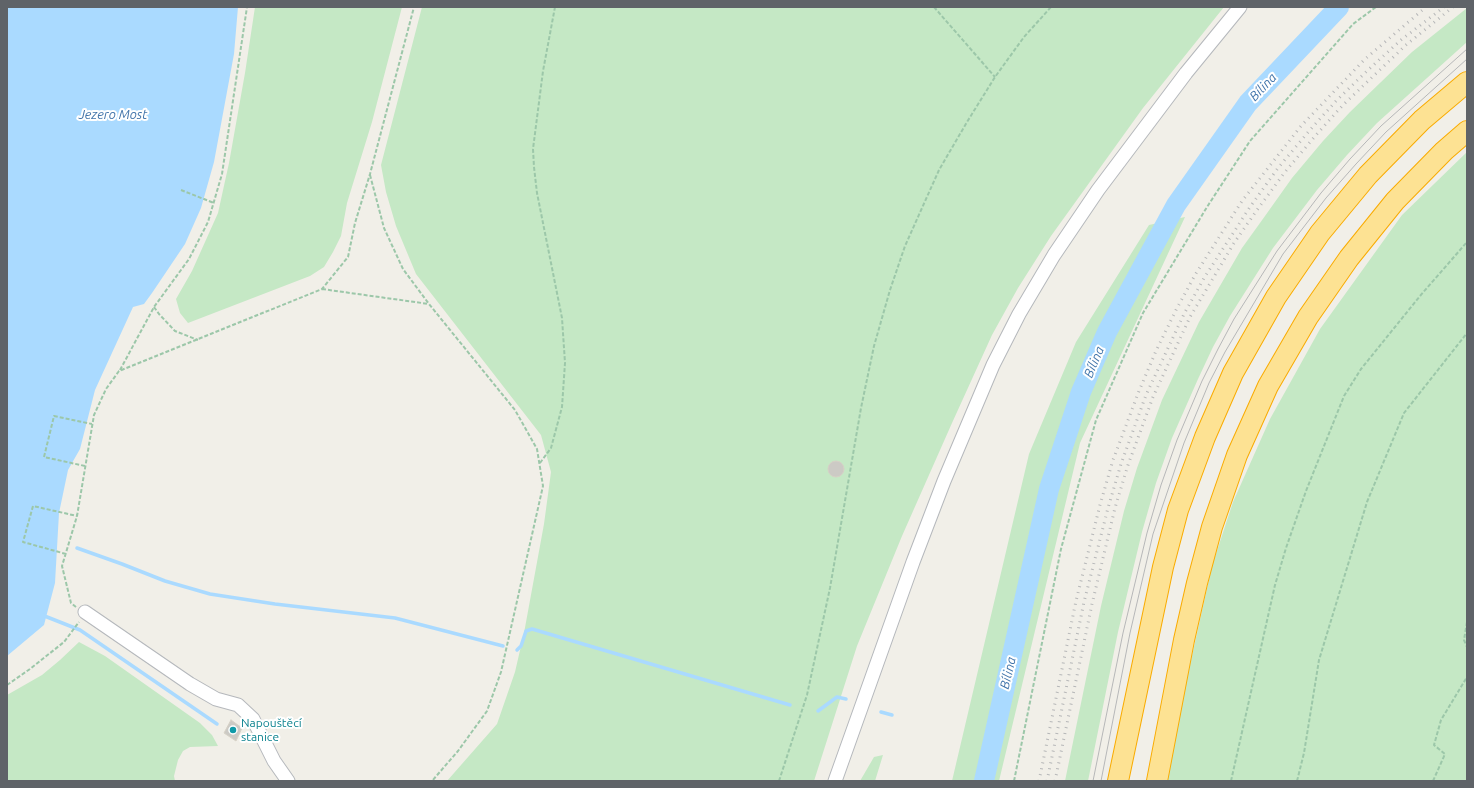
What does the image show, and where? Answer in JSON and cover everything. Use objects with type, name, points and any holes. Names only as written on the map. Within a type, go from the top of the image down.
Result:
[{"type":"highway","points":[[1118,781],[1162,567],[1178,510],[1204,437],[1233,373],[1276,297],[1320,233],[1368,175],[1422,120],[1467,82]]},
{"type":"highway","points":[[1157,781],[1189,619],[1212,527],[1237,455],[1268,386],[1308,317],[1349,258],[1395,201],[1444,151],[1467,131]]},
{"type":"street","points":[[835,781],[913,562],[942,488],[993,365],[1019,314],[1054,255],[1098,190],[1186,73],[1240,7]]},
{"type":"street","points":[[85,612],[190,684],[216,698],[238,705],[253,719],[274,761],[288,781]]},
{"type":"path","points":[[7,685],[64,642],[85,612],[71,603],[62,566],[77,516],[94,415],[106,389],[120,371],[154,307],[189,259],[208,222],[222,174],[247,7]]},
{"type":"path","points":[[120,371],[322,289],[348,257],[355,223],[370,174],[414,7]]},
{"type":"path","points":[[540,462],[551,448],[562,407],[565,363],[562,318],[537,193],[534,167],[534,149],[543,71],[556,7]]},
{"type":"path","points":[[934,7],[995,77]]},
{"type":"path","points":[[779,781],[807,695],[830,588],[861,408],[874,346],[890,290],[905,246],[939,170],[995,77],[1024,37],[1051,7]]},
{"type":"path","points":[[1014,781],[1061,549],[1096,420],[1143,313],[1206,207],[1250,140],[1353,24],[1376,7]]},
{"type":"path","points":[[370,174],[384,228],[403,269],[429,304],[515,410],[537,449],[543,486],[502,672],[486,710],[458,751],[432,781]]},
{"type":"path","points":[[181,190],[214,203]]},
{"type":"path","points":[[1230,781],[1275,585],[1306,491],[1344,396],[1361,369],[1420,296],[1467,242]]},
{"type":"path","points":[[322,289],[429,304]]},
{"type":"path","points":[[154,307],[175,331],[198,340]]},
{"type":"path","points":[[1297,781],[1304,753],[1319,660],[1367,502],[1404,413],[1467,333]]},
{"type":"path","points":[[85,466],[44,457],[54,416],[92,424]]},
{"type":"path","points":[[66,554],[23,542],[32,506],[77,516]]},
{"type":"path","points":[[1467,622],[1464,640],[1467,647]]},
{"type":"path","points":[[1433,781],[1445,754],[1434,745],[1440,726],[1467,677]]},
{"type":"green space","points":[[255,7],[402,7],[372,122],[347,203],[341,236],[324,267],[310,276],[188,323],[180,313],[176,299],[192,271],[218,213],[229,163]]},
{"type":"green space","points":[[422,7],[1224,7],[1143,108],[1051,236],[1018,288],[992,335],[902,536],[857,646],[814,781],[447,781],[497,724],[515,672],[524,633],[544,524],[551,472],[541,435],[416,274],[396,226],[386,192],[381,165]]},
{"type":"green space","points":[[1467,8],[1467,42],[1377,123],[1317,190],[1273,248],[1230,316],[1213,347],[1172,438],[1156,483],[1142,532],[1118,632],[1088,781],[1065,781],[1101,606],[1124,511],[1137,468],[1162,400],[1199,322],[1242,248],[1292,178],[1323,141],[1350,112],[1412,52]]},
{"type":"green space","points":[[1467,152],[1467,781],[1164,781],[1212,566],[1233,502],[1270,419],[1320,329],[1402,215]]},
{"type":"green space","points":[[1185,217],[1080,443],[999,781],[952,781],[1029,454],[1076,342],[1149,225]]},
{"type":"green space","points":[[79,642],[105,656],[200,723],[212,735],[218,746],[190,747],[183,751],[178,760],[174,776],[175,781],[7,781],[7,695],[42,675]]},
{"type":"green space","points":[[883,755],[875,781],[860,781],[874,757]]},
{"type":"water","name":"Jezero Most","points":[[7,7],[238,7],[234,54],[214,162],[201,208],[185,244],[152,293],[144,304],[133,307],[95,390],[80,449],[68,470],[59,513],[55,583],[44,625],[7,656]]},
{"type":"building","points":[[836,461],[843,466],[844,469],[839,476],[836,477],[829,472],[828,469],[833,462]]},
{"type":"building","name":"Napouštěcí stanice","points":[[231,720],[242,728],[236,741],[224,733]]},
{"type":"waterway","name":"Bílina","points":[[984,781],[1049,489],[1081,392],[1107,332],[1176,205],[1248,103],[1339,7]]},
{"type":"waterway","points":[[77,548],[165,581],[210,594],[275,604],[395,618],[503,646]]},
{"type":"waterway","points":[[42,615],[80,630],[217,724]]},
{"type":"waterway","points":[[517,650],[521,646],[526,631],[532,629],[790,705]]},
{"type":"waterway","points":[[818,711],[837,697],[846,699]]},
{"type":"waterway","points":[[881,712],[892,715]]},
{"type":"tram line","points":[[1093,781],[1123,633],[1147,533],[1161,485],[1177,440],[1202,381],[1218,349],[1234,319],[1277,251],[1321,193],[1381,126],[1467,49]]},
{"type":"tram line","points":[[1101,781],[1130,633],[1153,534],[1184,443],[1209,383],[1225,352],[1283,254],[1326,198],[1386,132],[1467,59]]},
{"type":"railway","points":[[1039,781],[1076,601],[1113,460],[1139,391],[1176,310],[1195,275],[1242,201],[1301,126],[1365,59],[1426,7]]},
{"type":"railway","points":[[1047,781],[1084,602],[1108,508],[1121,464],[1146,395],[1184,314],[1204,278],[1250,207],[1278,168],[1310,130],[1336,101],[1368,70],[1401,40],[1444,7]]},
{"type":"railway","points":[[1055,781],[1092,604],[1115,508],[1128,465],[1153,397],[1190,317],[1234,243],[1285,172],[1316,135],[1343,105],[1406,45],[1453,7]]},
{"type":"place","name":"Napouštěcí stanice","points":[[233,730]]}]
